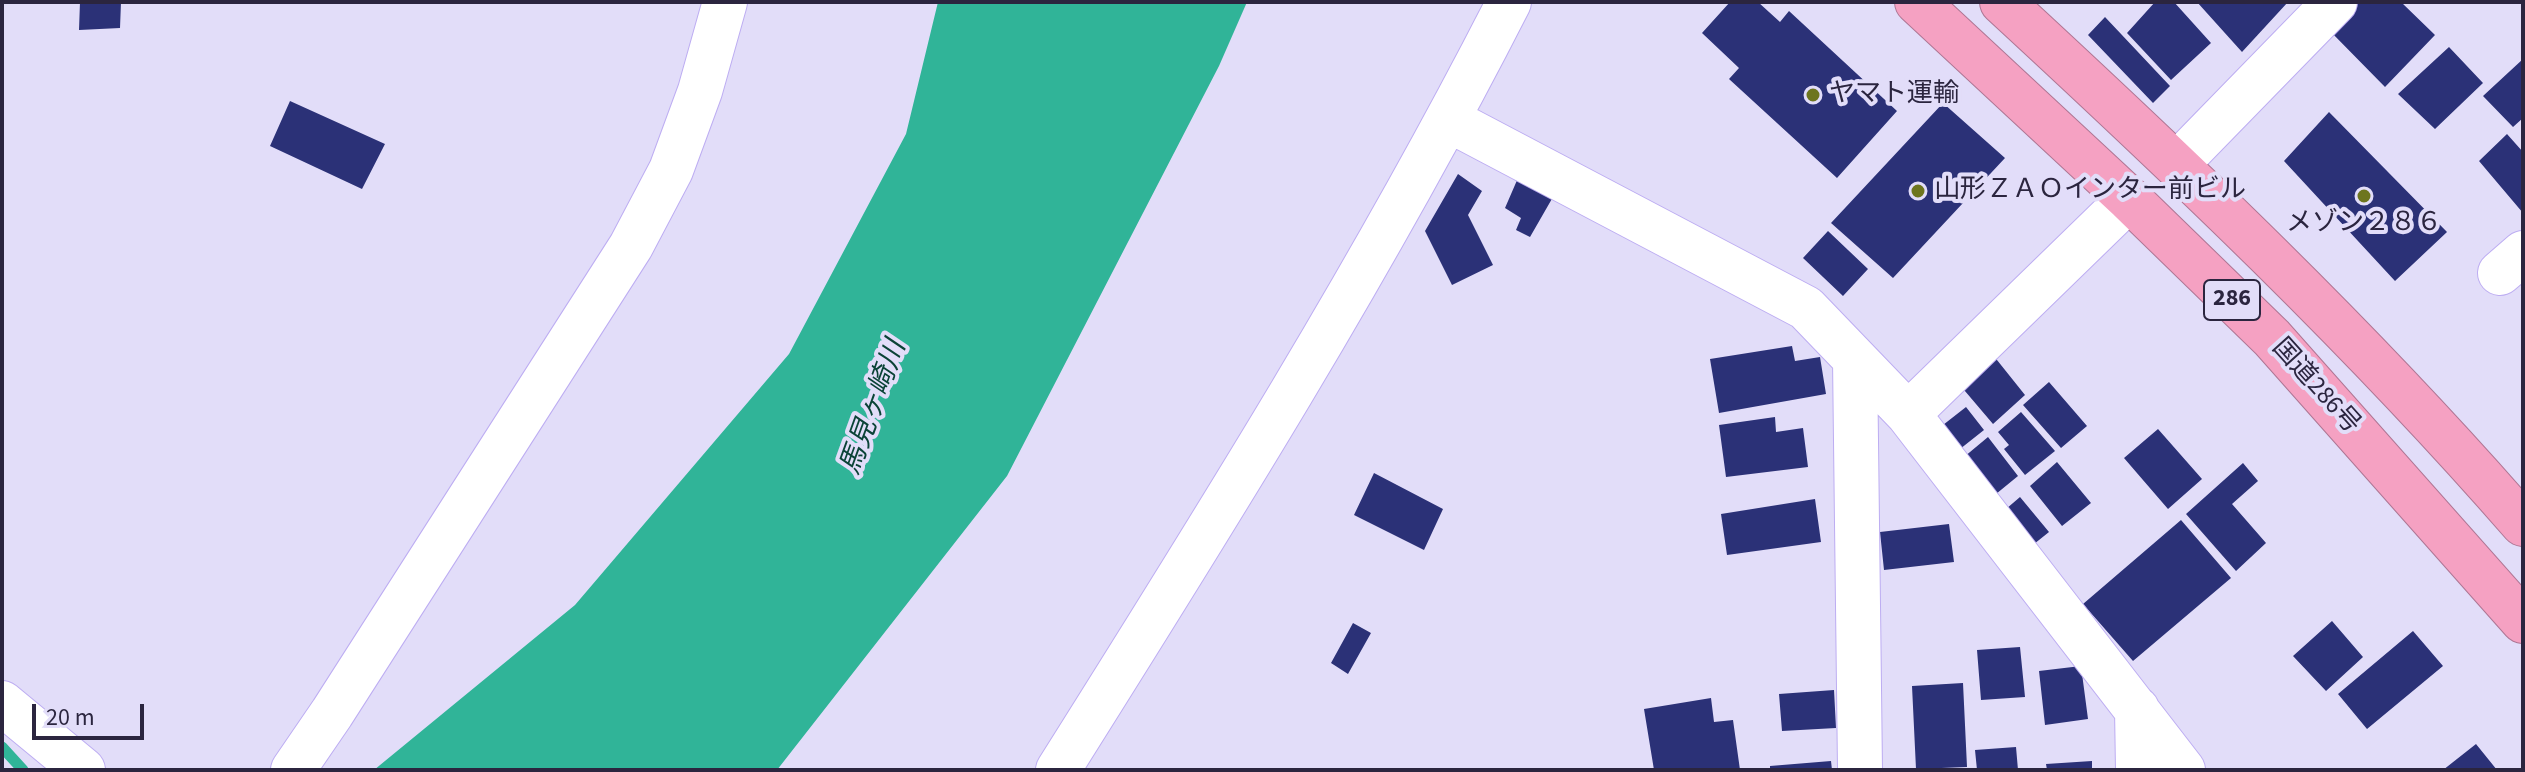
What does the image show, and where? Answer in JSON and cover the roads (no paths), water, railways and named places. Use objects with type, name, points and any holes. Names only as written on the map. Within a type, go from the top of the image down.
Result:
[{"type":"highway","name":"国道286号","points":[[1917,2],[2129,199],[2272,338],[2523,621]]},
{"type":"highway","name":"286","points":[[2002,2],[2177,164],[2312,296],[2523,524]]},
{"type":"street","points":[[293,770],[631,246],[671,170],[700,91],[725,2]]},
{"type":"street","points":[[1058,770],[1233,493],[1449,120],[1509,2]]},
{"type":"street","points":[[2177,164],[2335,2]]},
{"type":"street","points":[[1449,120],[1806,308],[1908,414],[2183,770]]},
{"type":"street","points":[[1908,414],[2129,199]]},
{"type":"street","points":[[1855,359],[1860,770]]},
{"type":"street","points":[[2,703],[83,770]]},
{"type":"street","points":[[2137,709],[2138,770]]},
{"type":"water","name":"馬見ヶ崎川","points":[[938,2],[1247,2],[1219,66],[1007,476],[777,770],[374,770],[575,605],[789,354],[906,134]]},
{"type":"waterway","points":[[2,747],[23,770]]},
{"type":"place","name":"ヤマト運輸","points":[[1813,95]]},
{"type":"place","name":"山形ＺＡＯインター前ビル","points":[[1918,191]]},
{"type":"place","name":"メゾン２８６","points":[[2364,196]]}]
